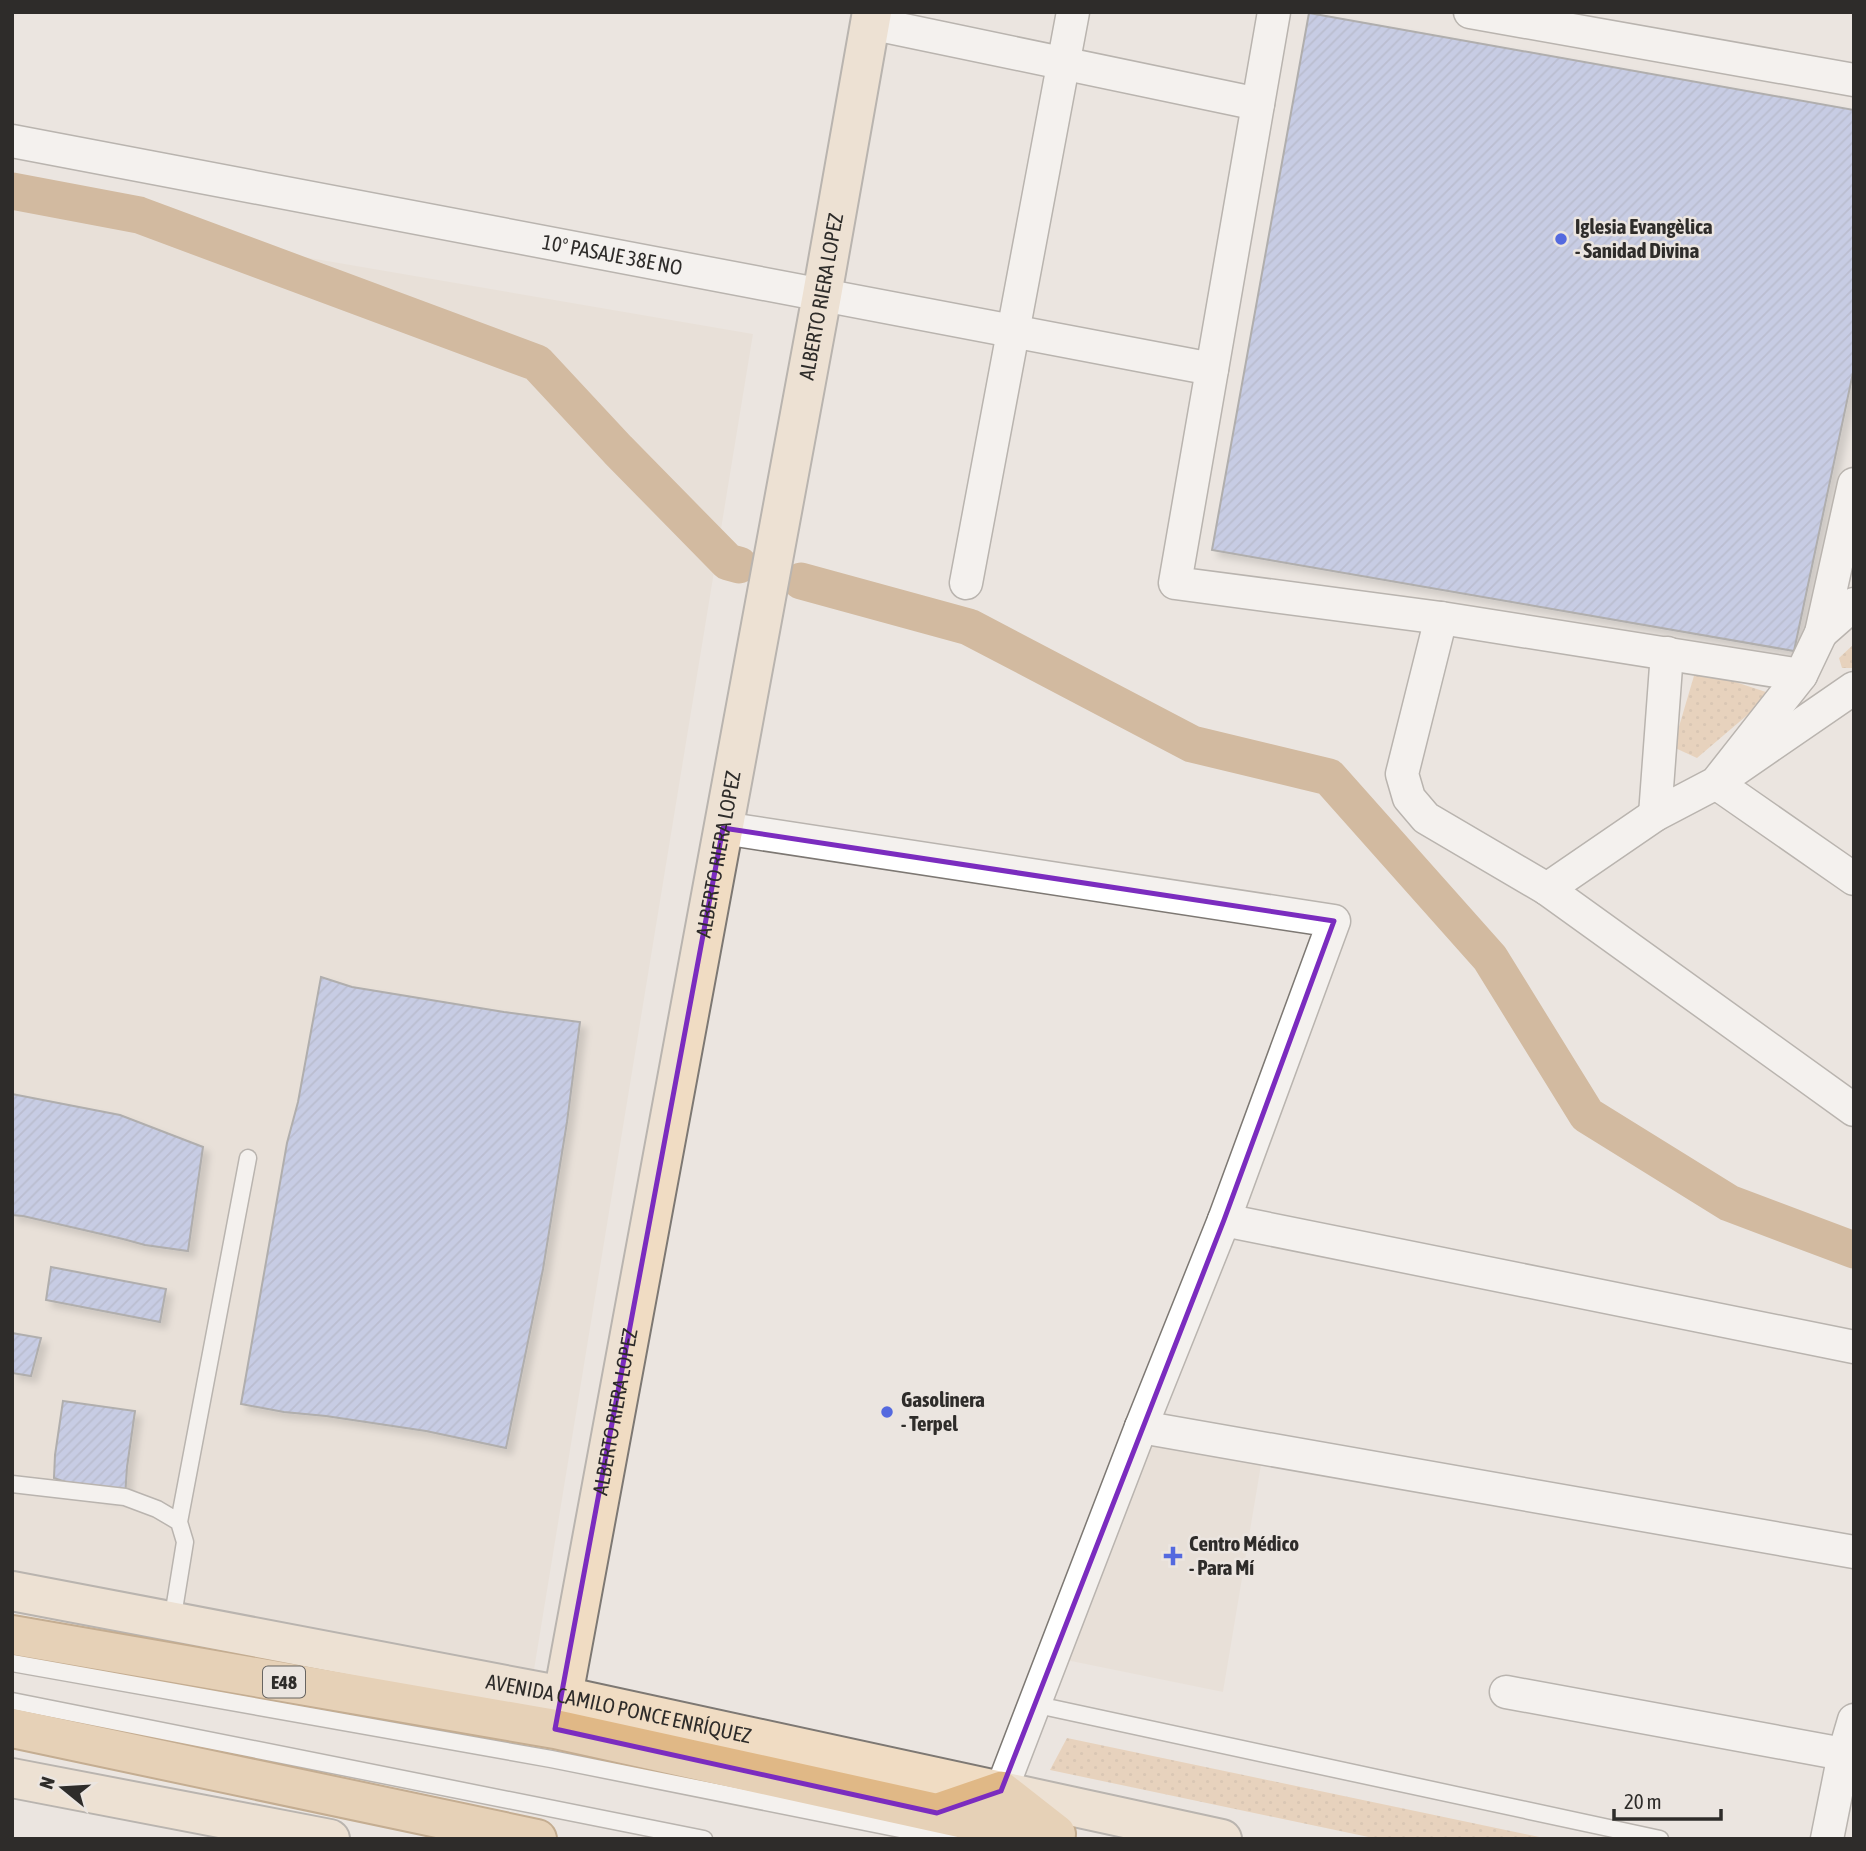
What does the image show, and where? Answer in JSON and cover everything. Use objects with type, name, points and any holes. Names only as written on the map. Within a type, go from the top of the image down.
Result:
[{"type":"main road","name":"ALBERTO RIERA LOPEZ","points":[[556,1728],[871,18]]},
{"type":"main road","name":"AVENIDA CAMILO PONCE ENRÍQUEZ","points":[[12,1591],[172,1622],[556,1728],[943,1826],[1055,1839]]},
{"type":"main road","name":"AVENIDA CAMILO PONCE ENRÍQUEZ","points":[[12,1634],[556,1728],[1001,1791],[1222,1839]]},
{"type":"main road","points":[[12,1728],[537,1839]]},
{"type":"main road","points":[[12,1778],[330,1839]]},
{"type":"main road","points":[[943,1826],[1001,1791],[1062,1839]]},
{"type":"street","points":[[966,583],[1073,12]]},
{"type":"street","points":[[1274,12],[1175,583],[1441,618],[1801,676]]},
{"type":"street","points":[[1469,12],[1854,80]]},
{"type":"street","points":[[871,18],[1063,64],[1258,104]]},
{"type":"street","name":"10° PASAJE 38E NO","points":[[12,141],[1212,369]]},
{"type":"street","points":[[1716,783],[1801,676],[1821,633],[1854,484]]},
{"type":"street","points":[[1821,633],[1854,604]]},
{"type":"street","points":[[1441,618],[1402,774],[1409,798],[1426,818],[1547,889],[1854,1110]]},
{"type":"street","points":[[1654,815],[1667,653]]},
{"type":"street","points":[[1547,889],[1654,815],[1716,783],[1854,688]]},
{"type":"street","points":[[1716,783],[1854,879]]},
{"type":"street","points":[[723,828],[1334,921],[1224,1220],[1001,1791]]},
{"type":"street","points":[[1224,1220],[1854,1347]]},
{"type":"street","points":[[1141,1427],[1854,1552]]},
{"type":"street","points":[[1506,1692],[1849,1755]]},
{"type":"street","points":[[1827,1839],[1849,1755],[1854,1720]]},
{"type":"lane","points":[[172,1622],[185,1542],[179,1522],[248,1158]]},
{"type":"lane","points":[[12,1483],[125,1497],[157,1509],[179,1522]]},
{"type":"lane","name":"AVENIDA CAMILO PONCE ENRÍQUEZ","points":[[12,1663],[556,1728]]},
{"type":"lane","points":[[12,1701],[704,1839]]},
{"type":"lane","points":[[1033,1704],[1660,1839]]},
{"type":"highlighted area","points":[[723,828],[1334,921],[1224,1220],[1001,1791],[937,1813],[555,1729]]},
{"type":"shaded area","points":[[12,207],[753,334],[534,1670],[12,1573]]},
{"type":"shaded area","points":[[1854,644],[1854,668],[1842,668],[1839,658]]},
{"type":"shaded area","points":[[1696,669],[1772,694],[1697,758],[1673,747]]},
{"type":"shaded area","name":"Centro Médico - Para Mí","points":[[1146,1441],[1263,1453],[1223,1692],[1061,1659]]},
{"type":"shaded area","points":[[1067,1738],[1549,1839],[1378,1839],[1050,1770]]},
{"type":"building","name":"Iglesia Evangèlica - Sanidad Divina","points":[[1309,13],[1854,110],[1854,368],[1794,651],[1212,550]]},
{"type":"building","points":[[321,977],[352,987],[580,1022],[543,1269],[506,1448],[426,1431],[241,1404],[287,1143],[298,1102]]},
{"type":"building","points":[[12,1094],[120,1115],[203,1147],[188,1251],[145,1245],[12,1215]]},
{"type":"building","points":[[51,1267],[166,1289],[160,1322],[46,1300]]},
{"type":"building","points":[[12,1333],[41,1338],[31,1376],[12,1373]]},
{"type":"building","points":[[63,1401],[135,1411],[125,1497],[103,1495],[54,1478]]},
{"type":"waterway","points":[[12,191],[139,215],[537,363],[728,562],[739,565]]},
{"type":"waterway","points":[[801,581],[969,627],[1192,744],[1329,777],[1490,958],[1587,1115],[1729,1203],[1854,1250]]},
{"type":"place","name":"Iglesia Evangèlica - Sanidad Divina","points":[[1561,239]]},
{"type":"place","name":"Gasolinera - Terpel","points":[[887,1412]]},
{"type":"place","name":"Centro Médico - Para Mí","points":[[1173,1556]]}]
